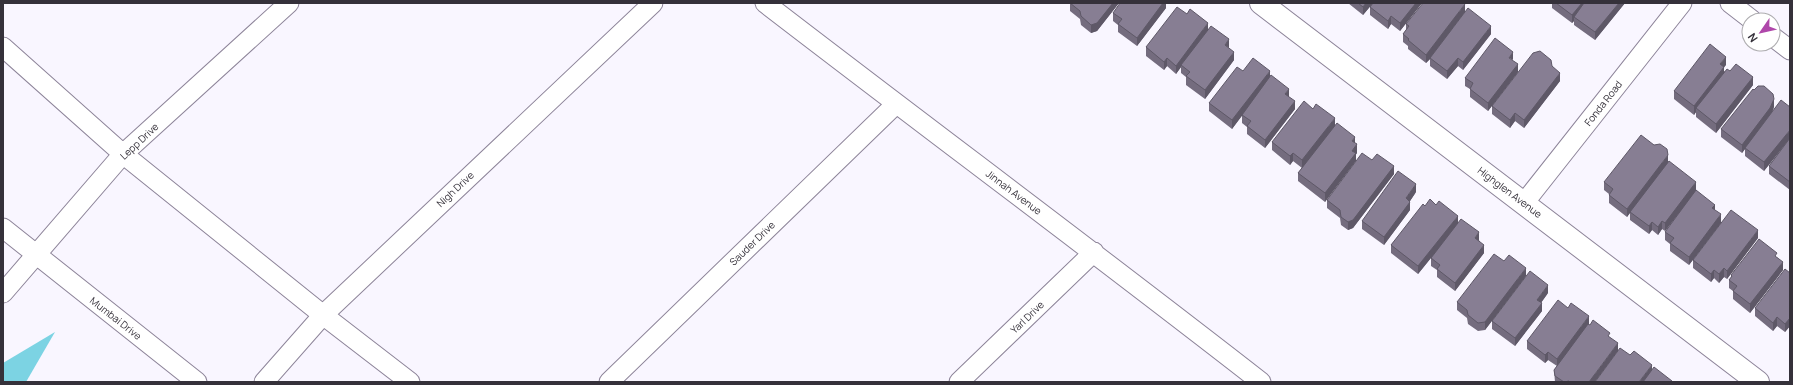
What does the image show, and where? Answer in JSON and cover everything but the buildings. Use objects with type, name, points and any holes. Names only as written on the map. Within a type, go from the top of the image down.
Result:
[{"type":"street","name":"Lepp Drive","points":[[3,293],[35,254],[124,154],[289,3]]},
{"type":"street","name":"Nigh Drive","points":[[264,382],[323,314],[653,3]]},
{"type":"street","name":"Jinnah Avenue","points":[[765,3],[896,104],[1094,252],[1261,382]]},
{"type":"street","name":"Highglen Avenue","points":[[1261,3],[1758,382]]},
{"type":"street","name":"Fonda Road","points":[[1524,203],[1682,3]]},
{"type":"street","points":[[1730,3],[1742,12]]},
{"type":"street","points":[[1781,43],[1790,50]]},
{"type":"street","points":[[3,47],[124,154],[410,382]]},
{"type":"street","name":"Sauder Drive","points":[[609,382],[896,104]]},
{"type":"street","name":"Mumbai Drive","points":[[3,228],[197,382]]},
{"type":"street","name":"Yarl Drive","points":[[959,382],[1094,252]]},
{"type":"water","points":[[55,332],[26,382],[3,382],[3,363]]}]
